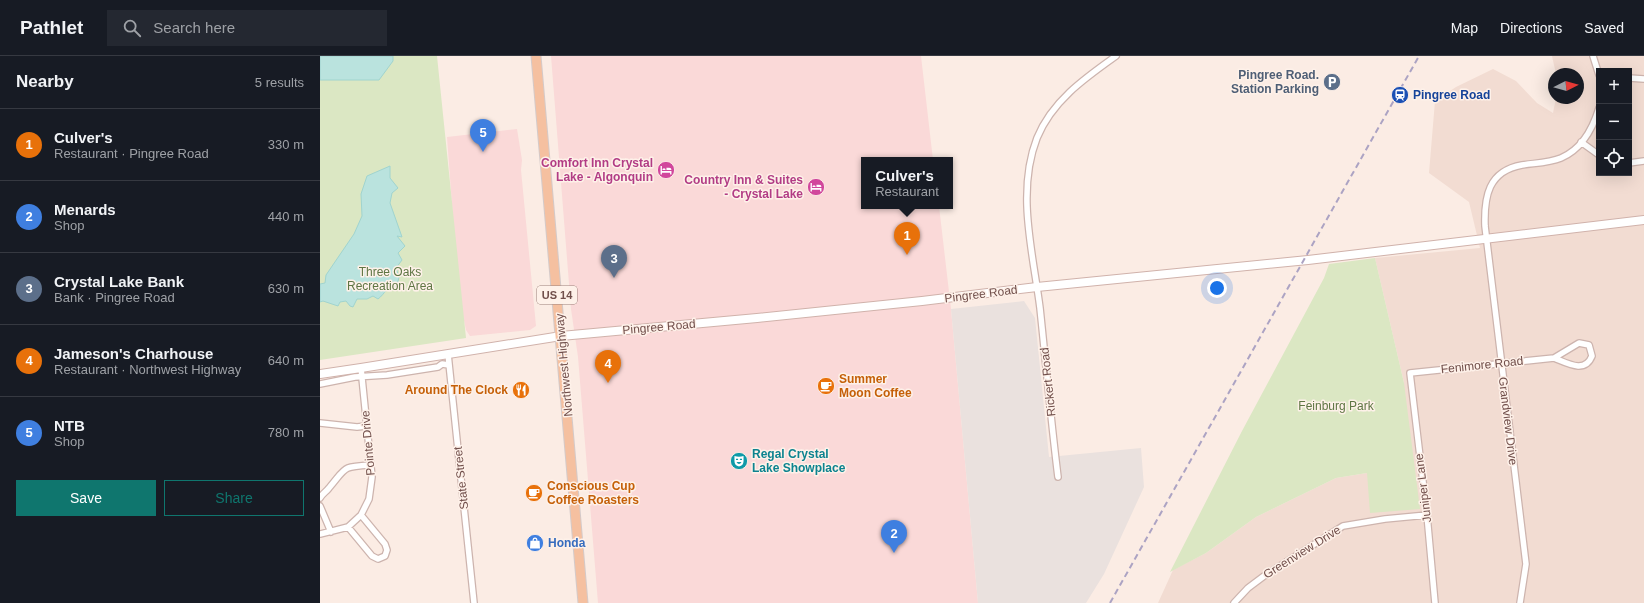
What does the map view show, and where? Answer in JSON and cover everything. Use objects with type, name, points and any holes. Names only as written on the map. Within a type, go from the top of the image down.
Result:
[{"type":"main road","name":"Northwest Highway","points":[[536,56],[583,603]]},
{"type":"street","name":"Rickert Road","points":[[1058,477],[1037,287],[1028,225],[1027,180],[1031,158],[1038,137],[1048,117],[1062,99],[1089,75],[1116,56]]},
{"type":"street","points":[[1593,56],[1597,68]]},
{"type":"street","points":[[1632,78],[1644,79]]},
{"type":"street","name":"Grandview Drive","points":[[1520,603],[1526,564],[1501,363],[1488,239],[1485,226],[1484,203],[1488,191],[1500,176],[1514,167],[1560,159],[1574,150],[1588,135],[1596,115]]},
{"type":"street","points":[[1581,142],[1596,153]]},
{"type":"street","points":[[1632,163],[1644,161]]},
{"type":"street","name":"Pingree Road","points":[[320,374],[361,372],[448,354],[561,336],[757,318],[922,301],[1037,287],[1308,260],[1644,220]]},
{"type":"street","name":"Fenimore Road","points":[[1410,373],[1554,358],[1578,343],[1589,345],[1592,356],[1587,365],[1582,367],[1571,365],[1554,358]]},
{"type":"street","name":"State Street","points":[[448,354],[474,603]]},
{"type":"street","points":[[320,384],[361,372],[387,375],[438,367],[442,364],[449,365]]},
{"type":"street","name":"Pointe Drive","points":[[320,534],[348,527],[361,515],[369,499],[372,477],[361,372]]},
{"type":"street","name":"Juniper Lane","points":[[1410,373],[1427,515],[1435,603]]},
{"type":"street","points":[[320,423],[357,427],[366,426]]},
{"type":"street","points":[[320,498],[339,474],[345,469],[370,464]]},
{"type":"street","points":[[320,506],[331,532]]},
{"type":"street","points":[[348,527],[372,556],[378,559],[385,556],[387,550],[385,544],[361,515]]},
{"type":"street","name":"Greenview Drive","points":[[1234,603],[1248,588],[1264,576],[1343,526],[1385,518],[1427,515]]},
{"type":"shaded area","points":[[551,56],[921,56],[933,157],[861,157],[861,209],[939,209],[951,309],[978,603],[598,603],[578,357],[571,309]]},
{"type":"shaded area","points":[[1552,56],[1644,56],[1644,603],[1158,603],[1173,570],[1206,553],[1256,517],[1336,478],[1367,473],[1404,383],[1375,258],[1480,248],[1469,202],[1429,173],[1435,101],[1456,87],[1493,69],[1516,81],[1537,103],[1553,113],[1555,104],[1584,104],[1584,68],[1555,68]]},
{"type":"shaded area","points":[[517,129],[522,160],[521,170],[536,326],[530,330],[470,336],[466,330],[462,311],[447,137]]},
{"type":"shaded area","points":[[1024,301],[1035,318],[1049,457],[1141,448],[1144,487],[1104,574],[1086,603],[978,603],[951,309]]},
{"type":"green space","name":"Three Oaks Recreation Area","points":[[320,56],[437,56],[466,338],[320,360]]},
{"type":"green space","name":"Feinburg Park","points":[[1375,258],[1404,383],[1420,509],[1370,513],[1367,473],[1336,478],[1256,517],[1206,553],[1170,572],[1242,431],[1324,278],[1329,264]]},
{"type":"water","points":[[320,56],[393,56],[393,61],[379,80],[320,80]]},
{"type":"water","points":[[390,166],[390,178],[398,188],[392,193],[390,203],[402,237],[397,236],[405,246],[398,253],[402,260],[396,268],[399,277],[397,286],[388,288],[378,299],[373,296],[367,299],[357,299],[353,307],[346,301],[340,302],[338,306],[323,301],[320,302],[320,284],[325,283],[326,275],[354,234],[362,216],[361,194],[367,176]]},
{"type":"railway","points":[[1110,603],[1419,56]]},
{"type":"place","name":"Pingree Road. Station Parking","points":[[1332,82]]},
{"type":"place","name":"Pingree Road","points":[[1400,95]]},
{"type":"place","name":"NTB","points":[[483,152]]},
{"type":"place","name":"Comfort Inn Crystal Lake - Algonquin","points":[[666,170]]},
{"type":"place","name":"Country Inn & Suites - Crystal Lake","points":[[816,187]]},
{"type":"place","name":"Culver's","points":[[907,255]]},
{"type":"place","name":"Crystal Lake Bank","points":[[614,278]]},
{"type":"place","name":"Jameson's Charhouse","points":[[608,383]]},
{"type":"place","name":"Summer Moon Coffee","points":[[826,386]]},
{"type":"place","name":"Around The Clock","points":[[521,390]]},
{"type":"place","name":"Regal Crystal Lake Showplace","points":[[739,461]]},
{"type":"place","name":"Conscious Cup Coffee Roasters","points":[[534,493]]},
{"type":"place","name":"Honda","points":[[535,543]]},
{"type":"place","name":"Menards","points":[[894,553]]}]
